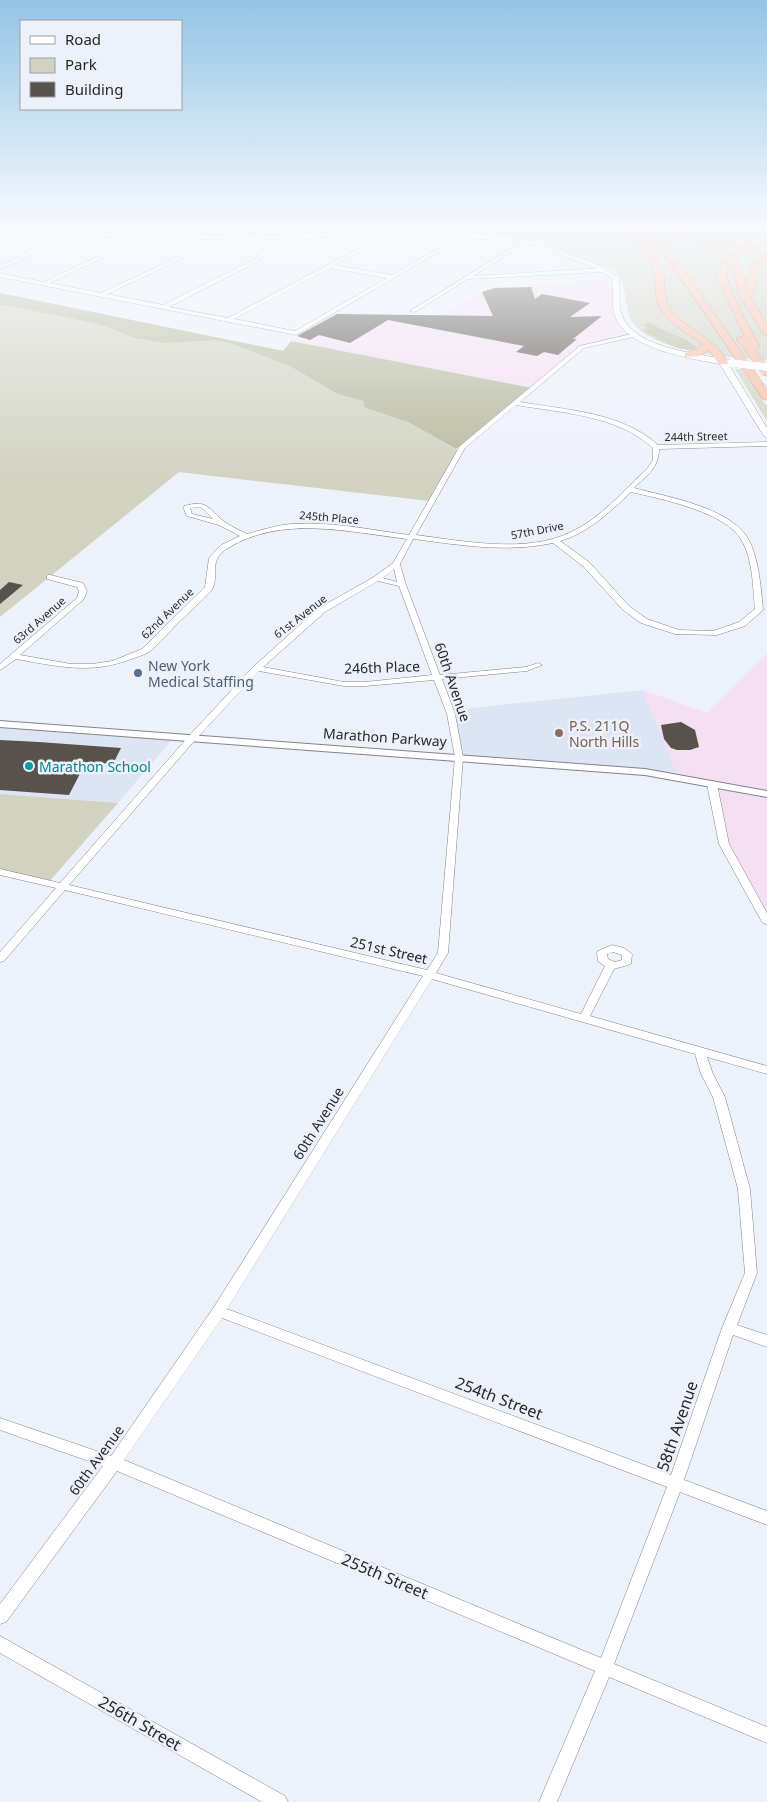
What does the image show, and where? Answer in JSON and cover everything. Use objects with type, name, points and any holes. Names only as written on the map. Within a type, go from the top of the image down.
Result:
[{"type":"highway","points":[[667,311],[708,343],[727,362]]},
{"type":"highway","points":[[698,311],[754,378]]},
{"type":"highway","points":[[708,311],[767,396]]},
{"type":"highway","points":[[736,311],[767,372]]},
{"type":"highway","points":[[754,312],[767,332]]},
{"type":"highway","points":[[732,325],[767,372]]},
{"type":"highway","points":[[689,355],[701,352],[707,348],[708,343]]},
{"type":"main road","points":[[618,311],[623,324],[636,335],[664,348],[689,355],[767,367]]},
{"type":"main road","points":[[727,362],[767,435]]},
{"type":"street","points":[[184,311],[296,333],[334,311]]},
{"type":"street","points":[[229,320],[245,311]]},
{"type":"street","name":"61st Avenue","points":[[0,959],[192,738],[257,668],[322,610],[377,579],[396,564],[402,557],[411,537],[462,447],[582,347],[636,335]]},
{"type":"street","name":"244th Street","points":[[515,403],[617,423],[642,435],[656,447],[767,444]]},
{"type":"street","name":"57th Drive","points":[[411,537],[496,547],[553,540],[582,530],[654,464],[656,447]]},
{"type":"street","points":[[553,540],[586,564],[626,608],[644,621],[678,632],[714,633],[742,624],[759,610],[746,540],[735,528],[697,508],[628,489]]},
{"type":"street","points":[[221,523],[246,536]]},
{"type":"street","name":"245th Place","points":[[246,536],[293,526],[306,526],[411,537]]},
{"type":"street","name":"62nd Avenue","points":[[14,656],[71,666],[92,666],[114,663],[145,650],[209,588],[212,560],[224,546],[246,536]]},
{"type":"street","name":"60th Avenue","points":[[0,1616],[114,1463],[219,1312],[443,952],[459,757],[451,714],[436,678],[396,564]]},
{"type":"street","name":"63rd Avenue","points":[[0,668],[80,599],[83,592],[80,585],[69,580],[50,577]]},
{"type":"street","points":[[377,579],[402,585]]},
{"type":"street","name":"246th Place","points":[[257,668],[344,684],[365,684],[527,669],[538,665]]},
{"type":"street","name":"Marathon Parkway","points":[[0,724],[645,772],[767,794]]},
{"type":"street","points":[[712,784],[724,844],[767,922]]},
{"type":"street","name":"251st Street","points":[[0,872],[428,974],[767,1070]]},
{"type":"street","points":[[584,1018],[611,965]]},
{"type":"street","name":"58th Avenue","points":[[548,1802],[605,1667],[676,1483],[729,1328],[751,1273],[744,1189],[719,1097],[707,1074],[700,1051]]},
{"type":"street","name":"254th Street","points":[[219,1312],[767,1518]]},
{"type":"street","points":[[729,1328],[767,1341]]},
{"type":"street","name":"255th Street","points":[[0,1424],[114,1463],[767,1735]]},
{"type":"street","name":"256th Street","points":[[0,1644],[279,1802]]},
{"type":"shaded area","points":[[449,311],[611,311],[636,335],[586,345],[532,388],[291,341],[301,335],[296,333],[330,313],[441,316]]},
{"type":"shaded area","points":[[767,654],[767,921],[724,849],[713,785],[679,779],[643,690],[708,713]]},
{"type":"shaded area","name":"P.S. 211Q North Hills","points":[[643,690],[679,779],[645,772],[460,756],[453,710]]},
{"type":"shaded area","points":[[0,725],[174,737],[118,803],[0,794]]},
{"type":"green space","points":[[0,311],[88,311],[283,351],[459,451],[430,501],[179,472],[0,617]]},
{"type":"green space","points":[[35,311],[88,311],[283,351],[291,341],[532,388],[456,449],[408,422],[364,407],[364,401],[338,394],[290,366],[230,343],[215,340],[166,343],[135,338],[105,326]]},
{"type":"green space","points":[[628,311],[767,311],[767,360],[735,358],[674,347],[656,340],[641,331]]},
{"type":"green space","points":[[651,323],[687,340],[697,348],[691,350],[677,347],[642,330],[647,328],[643,324]]},
{"type":"green space","points":[[735,369],[741,369],[767,406],[767,421]]},
{"type":"green space","points":[[0,794],[118,803],[48,883],[0,871]]},
{"type":"building","points":[[491,311],[578,311],[570,317],[602,316],[573,339],[577,339],[558,355],[544,352],[537,356],[516,352],[524,346],[388,320],[350,343],[319,335],[310,340],[297,336],[337,314],[493,316]]},
{"type":"building","points":[[9,582],[23,585],[0,604],[0,590]]},
{"type":"building","points":[[681,722],[695,730],[699,747],[690,750],[677,750],[671,748],[664,739],[661,725]]},
{"type":"building","name":"Marathon School","points":[[0,740],[121,748],[113,764],[86,762],[69,795],[0,790]]},
{"type":"place","name":"New York Medical Staffing","points":[[138,673]]},
{"type":"place","name":"P.S. 211Q North Hills","points":[[559,733]]},
{"type":"place","name":"Marathon School","points":[[29,766]]}]
